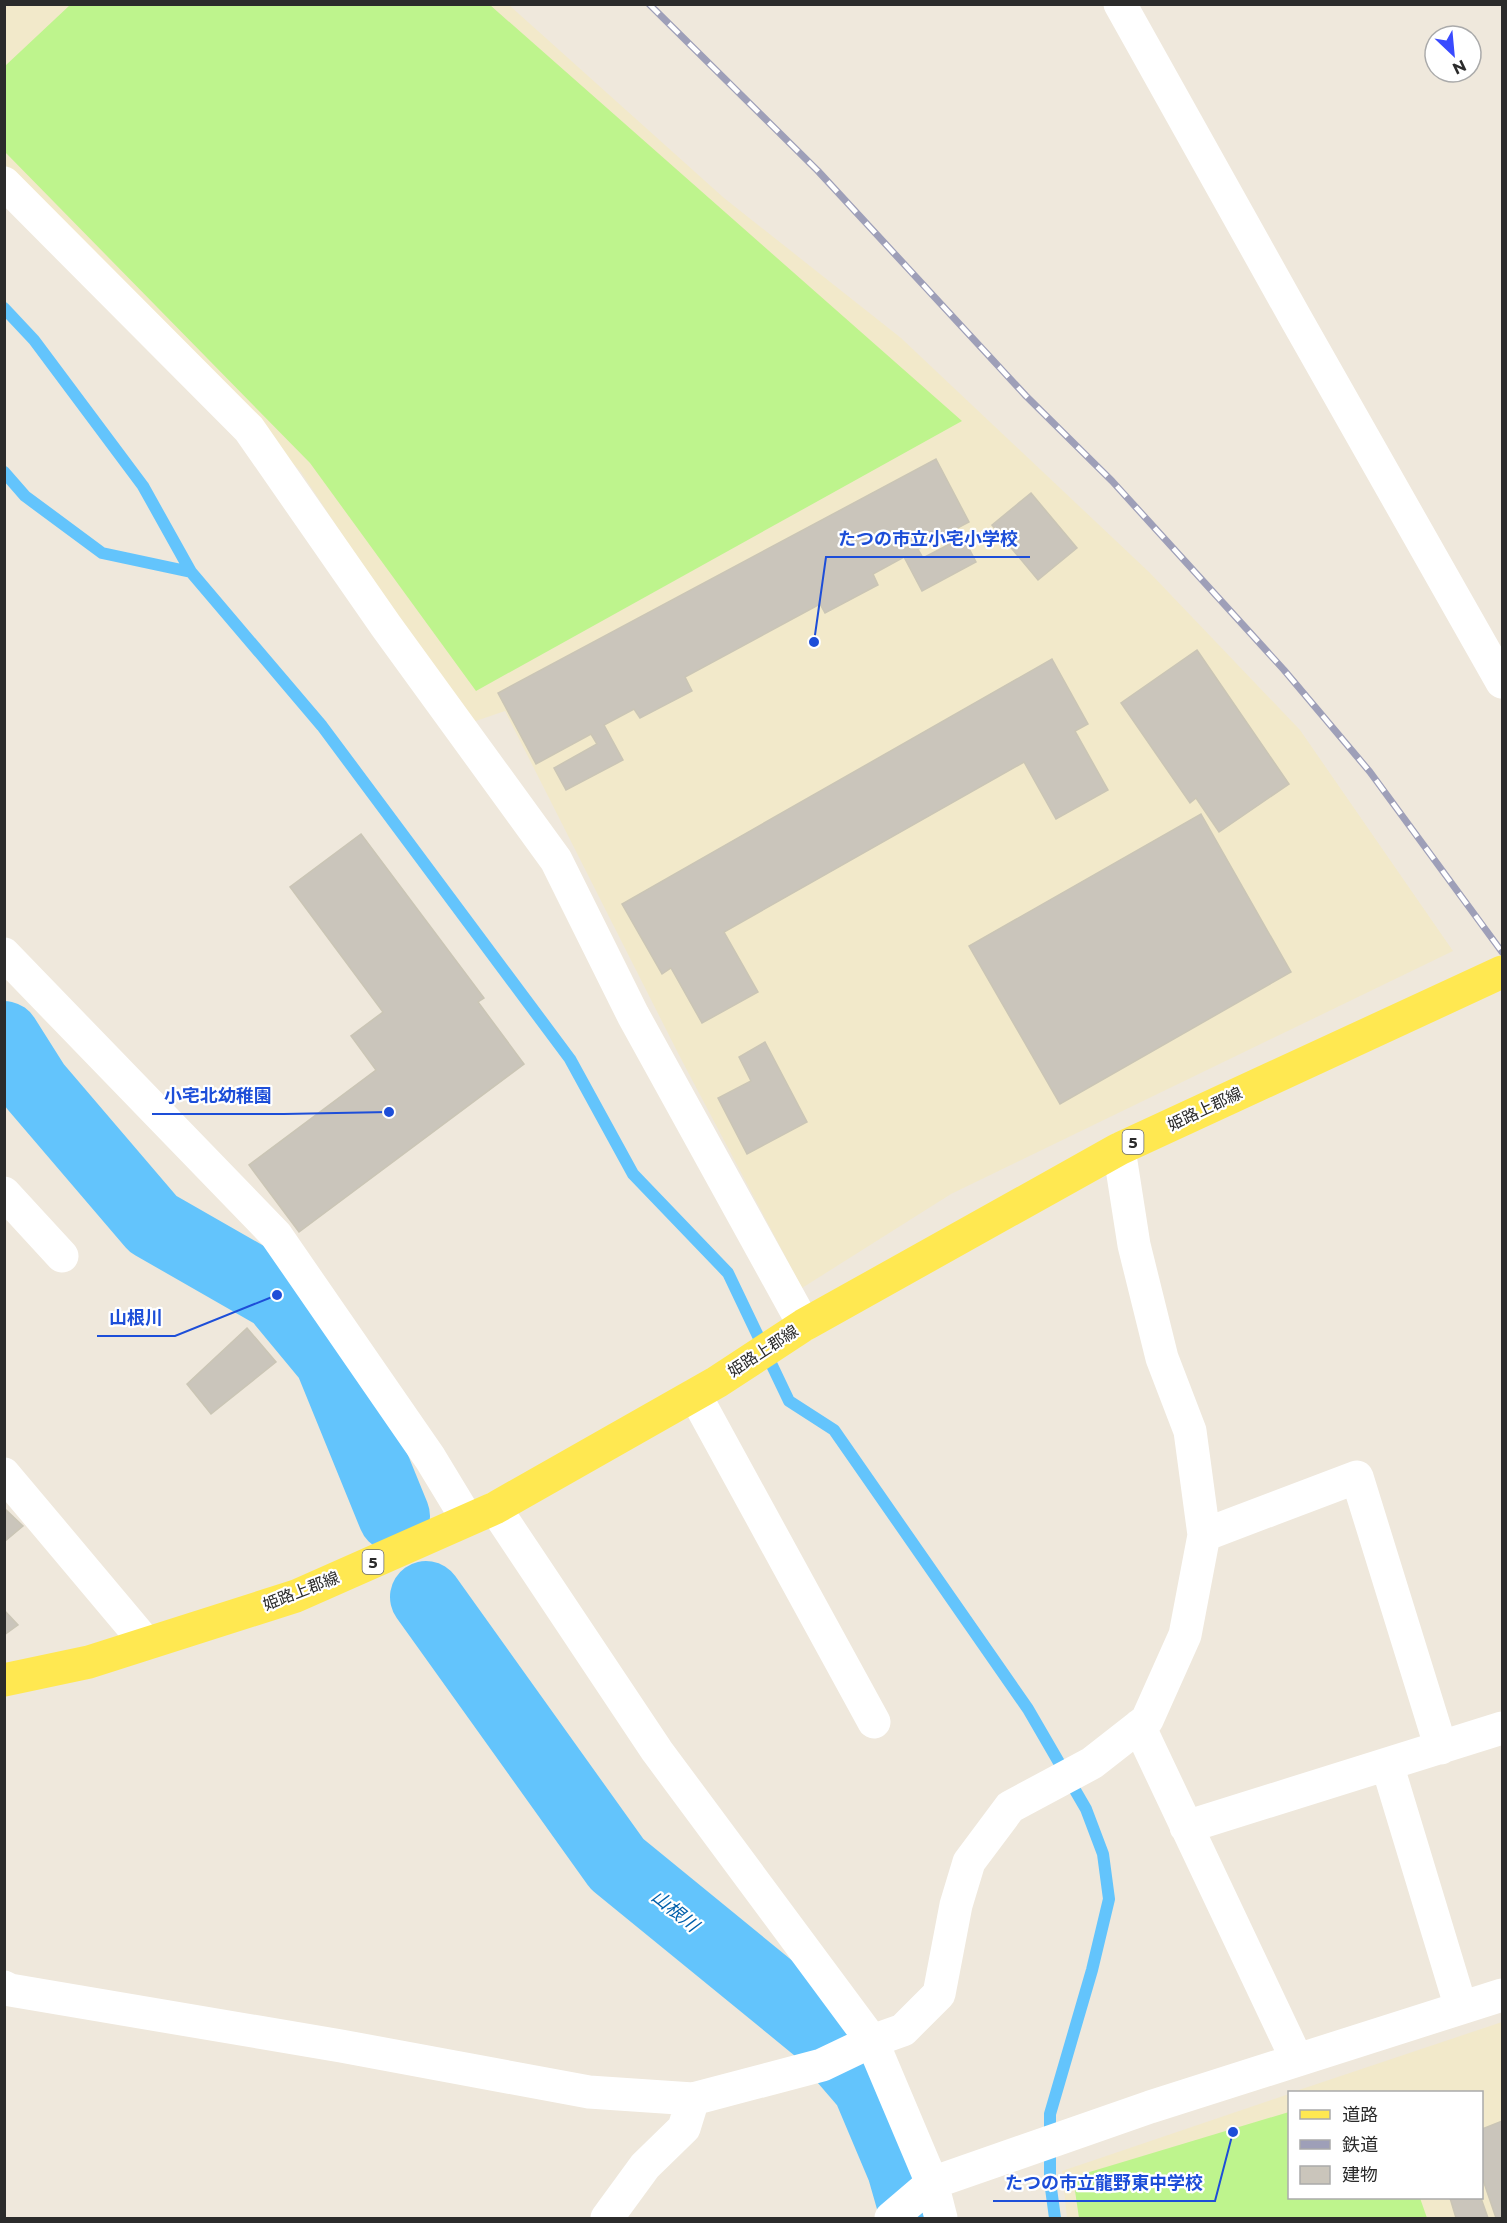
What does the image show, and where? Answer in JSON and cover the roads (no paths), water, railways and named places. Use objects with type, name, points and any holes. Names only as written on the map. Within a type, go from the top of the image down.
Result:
[{"type":"main road","name":"姫路上郡線","points":[[4,1680],[88,1662],[296,1596],[481,1514],[706,1388],[792,1334],[1119,1149],[1503,972]]},
{"type":"street","points":[[1120,4],[1289,307],[1503,682]]},
{"type":"street","points":[[4,183],[249,429],[386,626],[556,860],[792,1334]]},
{"type":"street","points":[[8,965],[276,1235],[430,1458],[481,1514],[657,1751],[862,2046],[932,2183],[941,2218]]},
{"type":"street","points":[[4,1987],[10,1990],[590,2091],[693,2099],[822,2065],[903,2030],[939,1994],[956,1905],[969,1862],[1010,1807],[1092,1763],[1147,1720],[1185,1635],[1204,1535],[1190,1431],[1162,1358],[1134,1245],[1119,1149]]},
{"type":"street","points":[[4,1193],[62,1256]]},
{"type":"street","points":[[706,1388],[874,1722]]},
{"type":"street","points":[[4,1474],[146,1643]]},
{"type":"street","points":[[1204,1535],[1357,1477],[1441,1748]]},
{"type":"street","points":[[1139,1726],[1297,2060]]},
{"type":"street","points":[[1186,1827],[1503,1728]]},
{"type":"street","points":[[1387,1764],[1461,2008]]},
{"type":"street","points":[[891,2218],[932,2183],[1150,2107],[1503,1995]]},
{"type":"street","points":[[607,2218],[645,2166],[684,2128],[693,2099]]},
{"type":"waterway","points":[[4,308],[34,340],[143,486],[191,572],[322,726],[570,1059],[633,1174],[728,1273],[789,1401],[834,1430],[1028,1709],[1086,1809],[1103,1854],[1109,1899],[1092,1970],[1050,2114],[1050,2181],[1055,2218]]},
{"type":"waterway","points":[[4,472],[25,496],[102,553],[191,572]]},
{"type":"waterway","name":"山根川","points":[[4,1037],[35,1086],[153,1224],[277,1295],[330,1359],[394,1516]]},
{"type":"waterway","name":"山根川","points":[[426,1597],[617,1864],[819,2029],[868,2086],[903,2169],[917,2218]]},
{"type":"railway","points":[[649,4],[818,171],[1026,396],[1112,481],[1284,670],[1370,772],[1502,952]]},
{"type":"place","name":"たつの市立小宅小学校","points":[[814,642]]},
{"type":"place","name":"小宅北幼稚園","points":[[389,1112]]},
{"type":"place","name":"山根川","points":[[277,1295]]},
{"type":"place","name":"たつの市立龍野東中学校","points":[[1233,2132]]}]
